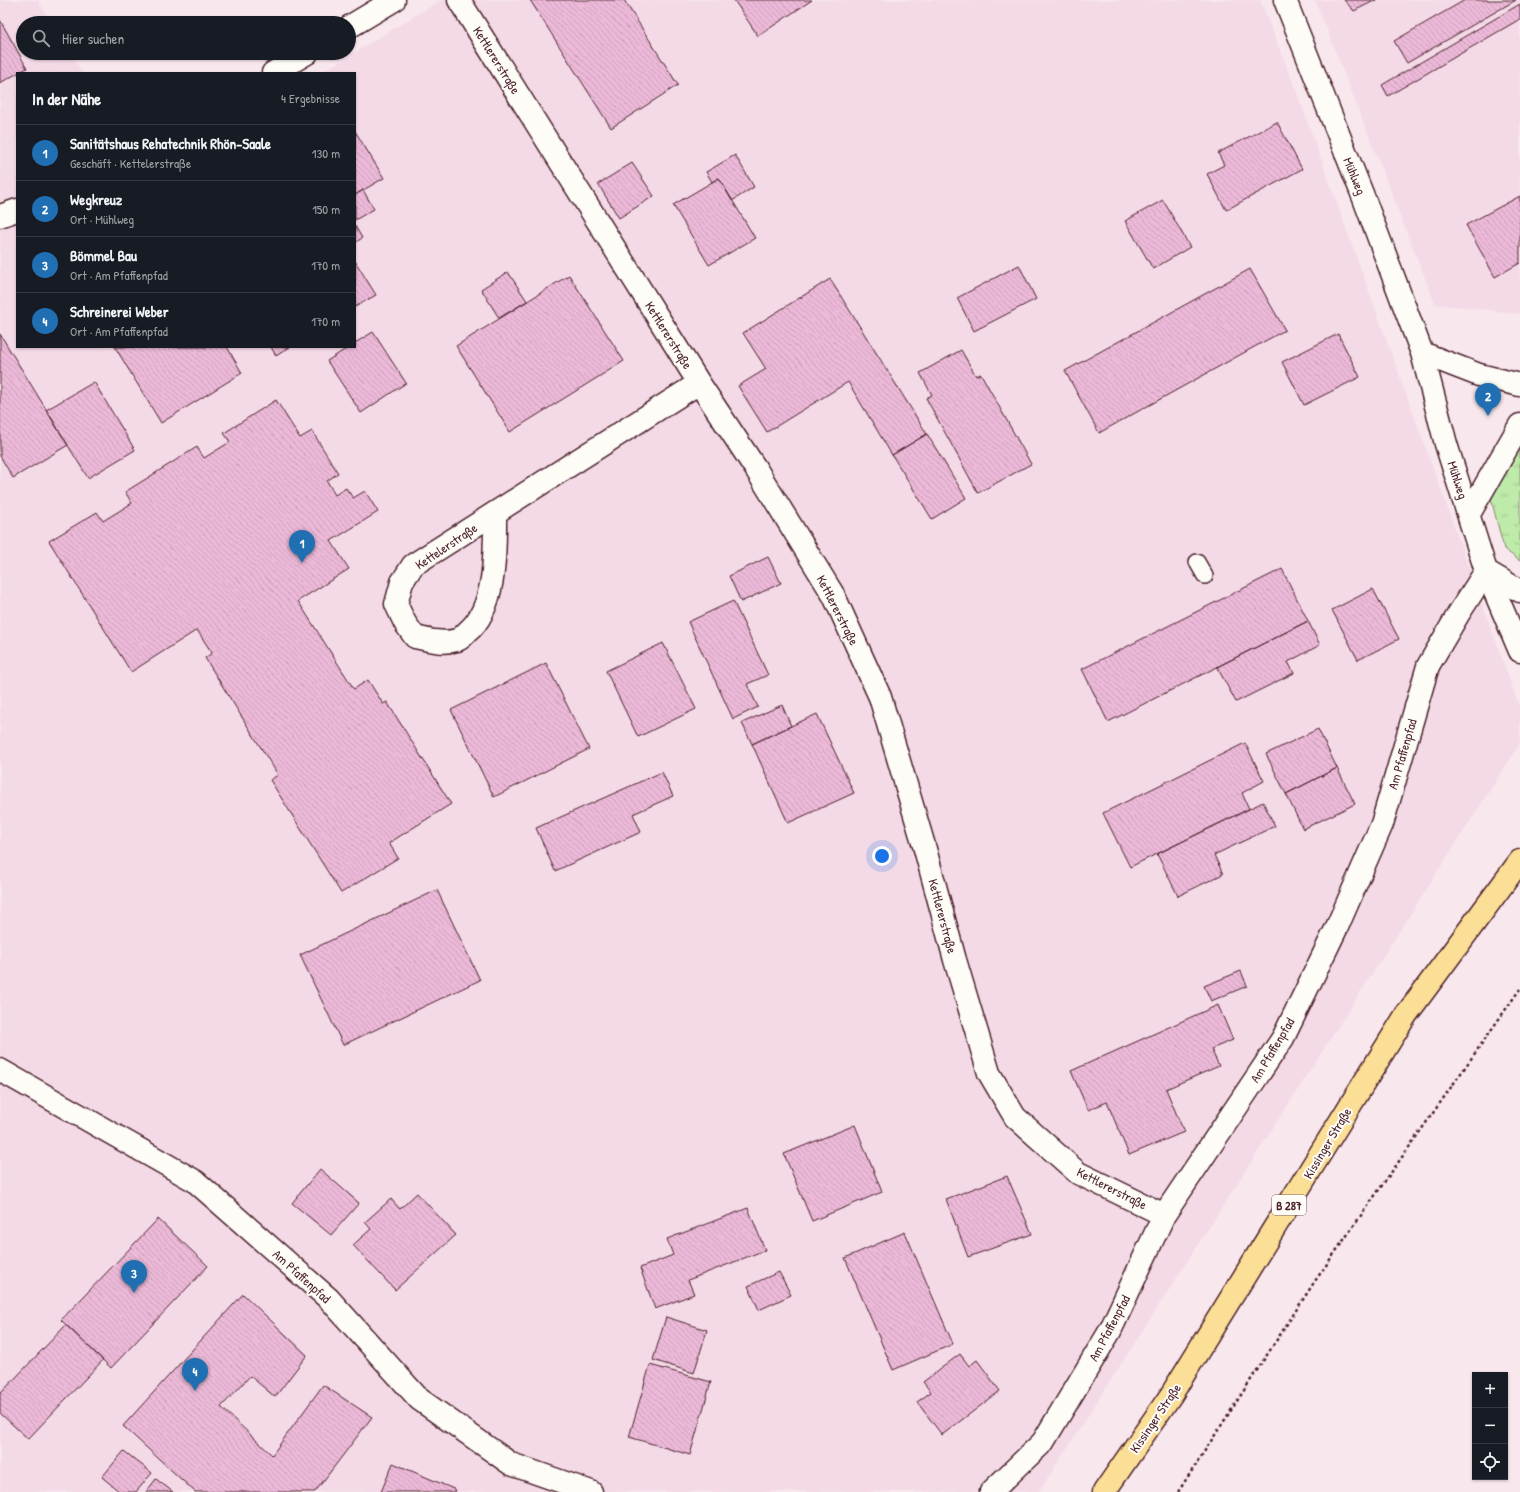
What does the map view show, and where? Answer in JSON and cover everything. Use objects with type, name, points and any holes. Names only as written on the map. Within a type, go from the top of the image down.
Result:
[{"type":"main road","name":"Kissinger Straße","points":[[1104,1492],[1172,1395],[1406,1015],[1520,861]]},
{"type":"street","points":[[356,23],[394,0]]},
{"type":"street","name":"Kettlererstraße","points":[[459,0],[699,383],[756,469],[834,596],[880,697],[925,849],[957,967],[989,1073],[1015,1118],[1078,1173],[1164,1215]]},
{"type":"street","name":"Mühlweg","points":[[1286,0],[1364,196],[1422,353],[1446,444],[1486,571],[1520,651]]},
{"type":"street","points":[[275,72],[294,60]]},
{"type":"street","points":[[0,216],[16,210]]},
{"type":"street","points":[[1422,353],[1479,376],[1520,385]]},
{"type":"street","name":"Kettelerstraße","points":[[495,514],[495,550],[492,578],[485,605],[475,626],[458,640],[437,641],[415,637],[405,623],[396,604],[402,582],[414,565],[699,383]]},
{"type":"street","name":"Mühlweg","points":[[1469,514],[1520,425]]},
{"type":"street","points":[[1486,571],[1520,591]]},
{"type":"street","name":"Am Pfaffenpfad","points":[[991,1492],[1043,1442],[1110,1331],[1164,1215],[1283,1038],[1337,927],[1382,824],[1428,666],[1486,571]]},
{"type":"street","name":"Am Pfaffenpfad","points":[[0,1070],[195,1181],[329,1299],[418,1399],[511,1464],[591,1492]]},
{"type":"lane","points":[[1197,562],[1205,576]]},
{"type":"path","points":[[1178,1492],[1315,1281],[1520,989]]},
{"type":"shaded area","points":[[0,0],[38,0],[48,16],[16,16],[16,60],[75,60],[82,72],[16,72],[16,348],[356,348],[356,72],[322,72],[342,60],[356,60],[356,51],[441,0],[1260,0],[1295,87],[1520,708],[1520,744],[1039,1492],[0,1492]]},
{"type":"shaded area","points":[[1315,0],[1520,0],[1520,314],[1435,304]]},
{"type":"green space","points":[[1520,450],[1520,561],[1504,549],[1487,483]]},
{"type":"building","points":[[530,0],[624,0],[678,85],[611,128]]},
{"type":"building","points":[[734,0],[812,0],[758,36]]},
{"type":"building","points":[[1344,0],[1376,0],[1354,11]]},
{"type":"building","points":[[1465,0],[1516,0],[1407,63],[1394,41]]},
{"type":"building","points":[[1520,4],[1520,19],[1388,96],[1382,85]]},
{"type":"building","points":[[0,20],[16,48],[16,60],[22,60],[27,68],[20,72],[16,72],[16,74],[0,83]]},
{"type":"building","points":[[1277,122],[1302,169],[1226,210],[1207,174],[1224,165],[1218,153]]},
{"type":"building","points":[[356,133],[384,178],[356,194]]},
{"type":"building","points":[[735,155],[754,187],[732,201],[719,178],[712,182],[706,172]]},
{"type":"building","points":[[632,163],[654,196],[619,218],[598,184]]},
{"type":"building","points":[[719,178],[755,238],[709,265],[673,205]]},
{"type":"building","points":[[363,190],[374,209],[356,219],[356,194]]},
{"type":"building","points":[[1520,196],[1520,263],[1495,277],[1466,225]]},
{"type":"building","points":[[1163,200],[1190,247],[1153,269],[1125,221]]},
{"type":"building","points":[[356,228],[362,238],[356,242]]},
{"type":"building","points":[[356,263],[376,295],[356,306]]},
{"type":"building","points":[[1019,265],[1036,299],[974,331],[957,298]]},
{"type":"building","points":[[1250,269],[1285,330],[1099,433],[1065,371]]},
{"type":"building","points":[[508,272],[527,301],[499,318],[481,289]]},
{"type":"building","points":[[569,275],[624,361],[510,432],[456,346]]},
{"type":"building","points":[[830,279],[927,434],[892,455],[848,382],[767,432],[738,386],[766,369],[743,333]]},
{"type":"building","points":[[373,332],[406,383],[361,413],[327,361],[347,348],[356,348],[356,342]]},
{"type":"building","points":[[0,334],[68,445],[13,478],[0,456]]},
{"type":"building","points":[[1338,334],[1360,377],[1304,405],[1282,362]]},
{"type":"building","points":[[116,348],[228,348],[242,373],[161,423]]},
{"type":"building","points":[[272,348],[288,348],[276,356]]},
{"type":"building","points":[[961,350],[976,376],[981,374],[1031,464],[978,493],[926,398],[932,395],[920,373]]},
{"type":"building","points":[[94,382],[135,450],[88,478],[46,410]]},
{"type":"building","points":[[276,400],[300,438],[312,431],[338,473],[327,481],[335,495],[346,488],[353,498],[365,491],[378,512],[331,541],[349,569],[298,601],[354,689],[368,680],[383,704],[387,702],[451,804],[389,843],[398,858],[341,893],[270,780],[278,775],[205,658],[212,653],[197,630],[131,672],[49,541],[97,512],[103,521],[132,503],[125,492],[197,447],[204,458],[230,442],[224,433]]},
{"type":"building","points":[[927,434],[966,498],[932,519],[892,455]]},
{"type":"building","points":[[768,557],[781,583],[741,602],[729,576]]},
{"type":"building","points":[[1282,569],[1308,621],[1108,722],[1082,669]]},
{"type":"building","points":[[1373,589],[1399,639],[1358,660],[1332,610]]},
{"type":"building","points":[[733,601],[768,675],[747,684],[758,707],[733,719],[688,622]]},
{"type":"building","points":[[1308,621],[1320,645],[1288,662],[1294,673],[1236,702],[1217,667]]},
{"type":"building","points":[[663,643],[696,709],[638,737],[606,671]]},
{"type":"building","points":[[546,663],[589,749],[494,797],[451,710]]},
{"type":"building","points":[[782,705],[791,726],[752,744],[742,723]]},
{"type":"building","points":[[817,714],[854,793],[788,823],[752,744]]},
{"type":"building","points":[[1318,729],[1337,768],[1286,794],[1266,754]]},
{"type":"building","points":[[1245,743],[1264,781],[1242,793],[1249,809],[1130,867],[1103,813]]},
{"type":"building","points":[[1337,768],[1355,804],[1303,829],[1286,794]]},
{"type":"building","points":[[662,772],[673,796],[633,814],[641,832],[555,871],[536,828]]},
{"type":"building","points":[[1263,802],[1275,826],[1214,855],[1223,874],[1178,896],[1157,854]]},
{"type":"building","points":[[437,890],[480,980],[343,1045],[300,955]]},
{"type":"building","points":[[1241,971],[1247,986],[1211,1001],[1204,986]]},
{"type":"building","points":[[1218,1005],[1233,1040],[1211,1049],[1219,1066],[1166,1089],[1184,1132],[1129,1155],[1107,1102],[1088,1110],[1071,1071]]},
{"type":"building","points":[[855,1125],[882,1192],[812,1221],[784,1154]]},
{"type":"building","points":[[320,1169],[359,1203],[331,1235],[292,1203]]},
{"type":"building","points":[[1007,1176],[1032,1234],[968,1257],[946,1199]]},
{"type":"building","points":[[417,1193],[456,1235],[395,1290],[353,1245],[371,1229],[365,1222],[391,1199],[400,1209]]},
{"type":"building","points":[[748,1208],[765,1250],[688,1280],[694,1294],[655,1309],[640,1268],[673,1255],[667,1239]]},
{"type":"building","points":[[158,1219],[208,1266],[111,1368],[61,1320]]},
{"type":"building","points":[[905,1232],[953,1344],[893,1370],[845,1258]]},
{"type":"building","points":[[779,1272],[791,1295],[759,1310],[748,1286]]},
{"type":"building","points":[[243,1294],[307,1355],[275,1397],[250,1376],[221,1407],[272,1455],[323,1385],[372,1417],[315,1492],[195,1492],[123,1426]]},
{"type":"building","points":[[666,1317],[707,1330],[694,1373],[653,1360]]},
{"type":"building","points":[[66,1325],[103,1360],[28,1439],[0,1413],[0,1394]]},
{"type":"building","points":[[960,1354],[969,1366],[977,1360],[1000,1391],[942,1435],[917,1402],[931,1392],[923,1382]]},
{"type":"building","points":[[650,1365],[711,1382],[690,1455],[629,1437]]},
{"type":"building","points":[[124,1451],[152,1473],[136,1492],[120,1492],[102,1477]]},
{"type":"building","points":[[393,1463],[456,1490],[455,1492],[381,1492]]},
{"type":"building","points":[[156,1479],[173,1492],[146,1492]]},
{"type":"place","name":"Wegkreuz","points":[[1488,416]]},
{"type":"place","name":"Sanitätshaus Rehatechnik Rhön-Saale","points":[[302,563]]},
{"type":"place","name":"Bömmel Bau","points":[[134,1293]]},
{"type":"place","name":"Schreinerei Weber","points":[[195,1391]]}]
